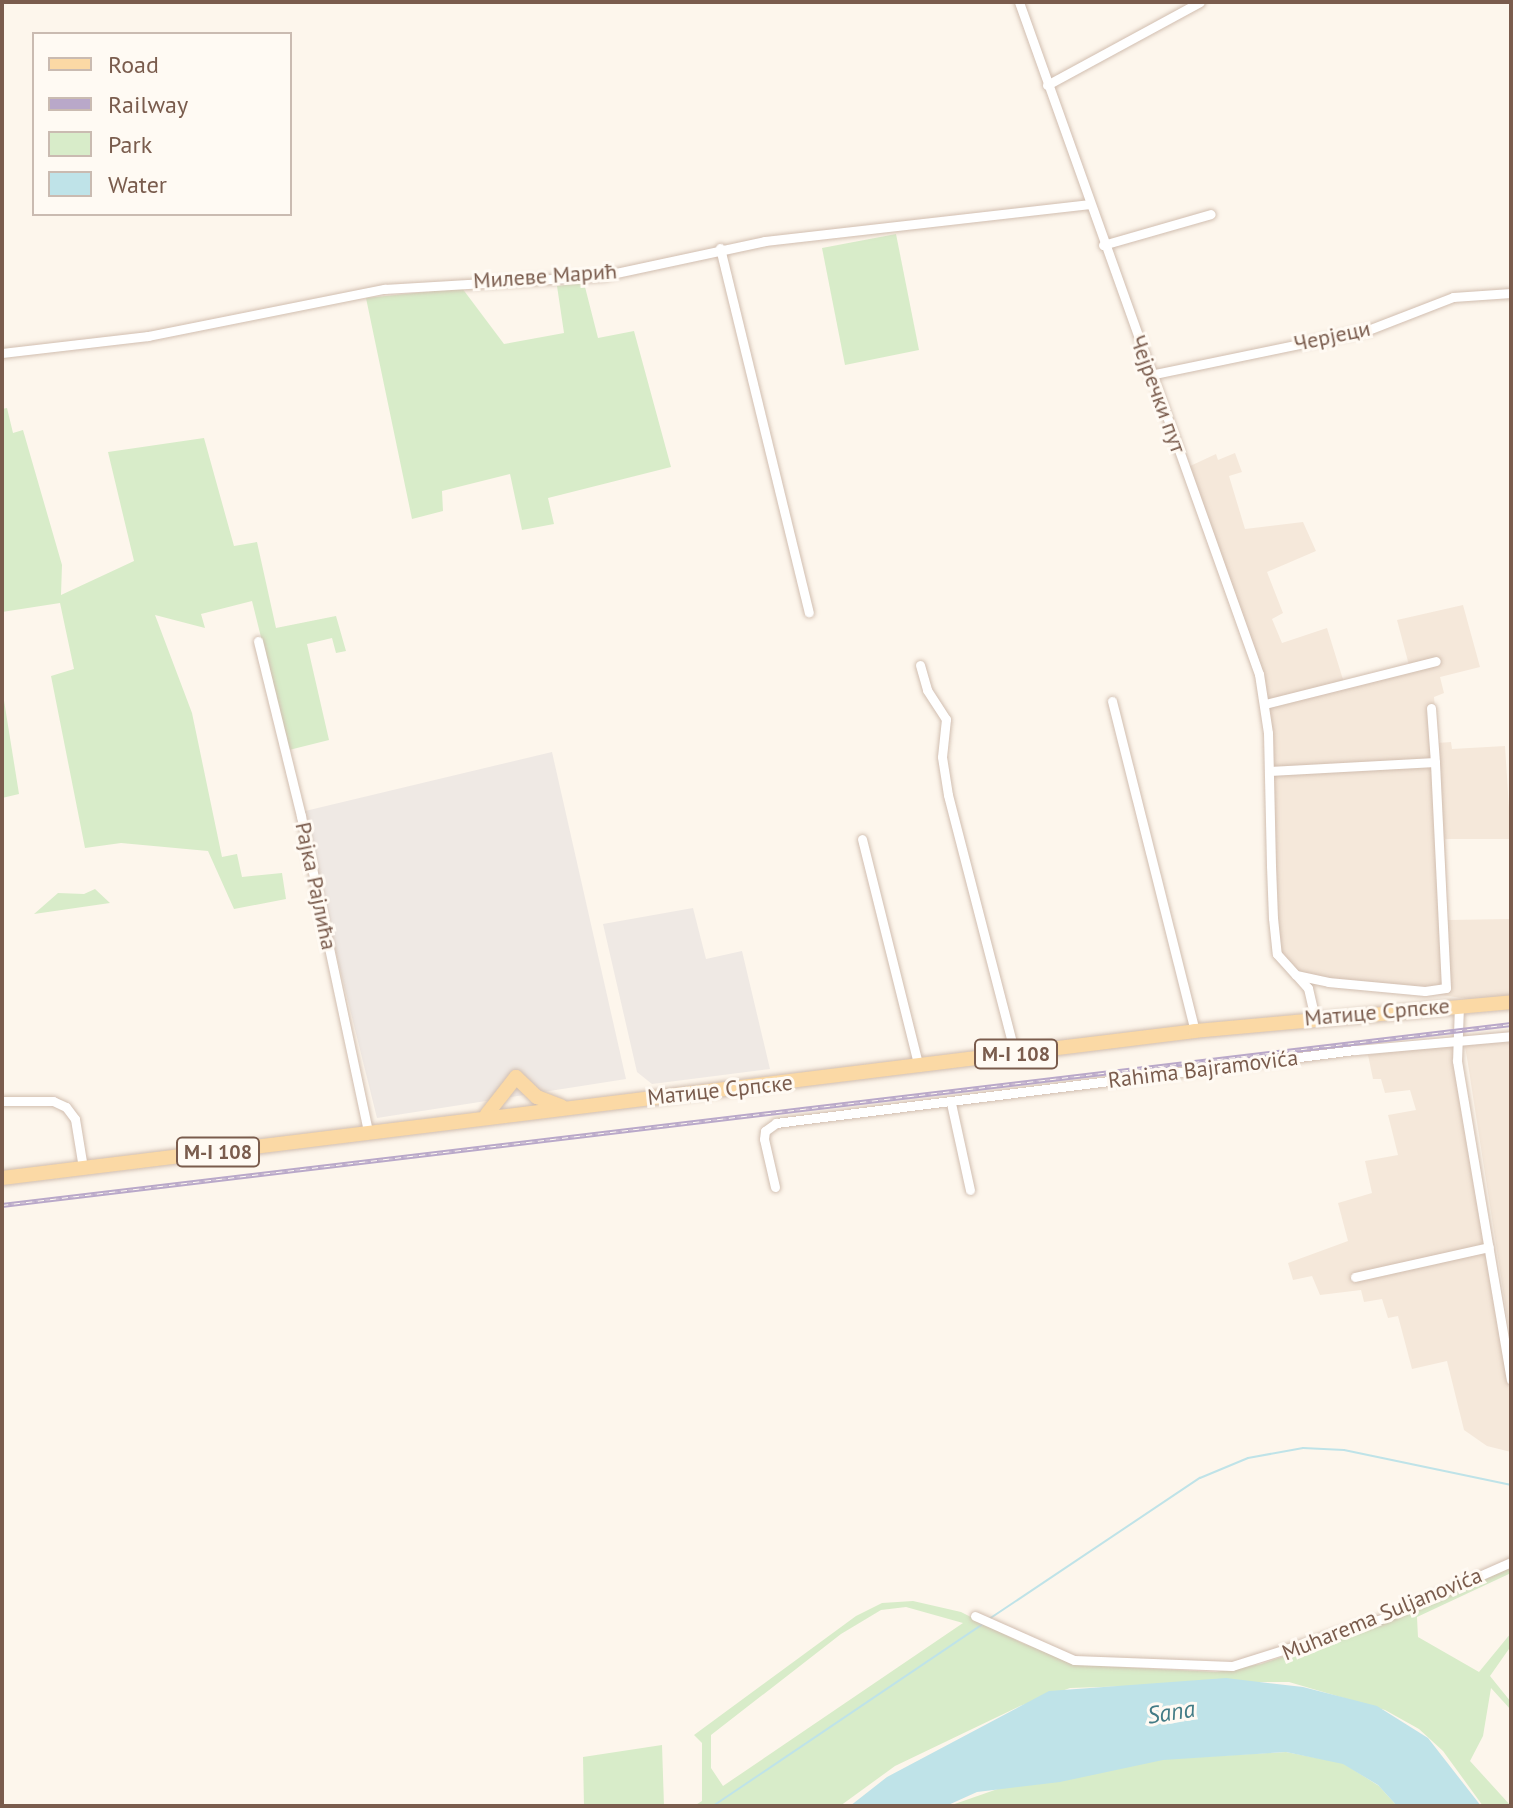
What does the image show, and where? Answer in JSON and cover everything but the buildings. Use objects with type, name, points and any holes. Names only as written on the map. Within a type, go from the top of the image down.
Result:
[{"type":"main road","name":"Матице Српске","points":[[483,1117],[919,1067],[1195,1031],[1511,1002]]},
{"type":"main road","points":[[483,1117],[501,1103],[516,1077],[537,1097],[563,1107]]},
{"type":"main road","name":"M-I 108","points":[[2,1178],[483,1117]]},
{"type":"street","name":"Чејречки пут","points":[[1019,2],[1088,204],[1253,653],[1265,704],[1275,941],[1280,960],[1308,988],[1315,1018]]},
{"type":"street","points":[[1047,85],[1200,2]]},
{"type":"street","name":"Милеве Мaрић","points":[[2,353],[148,336],[384,289],[611,275],[720,248],[1088,204]]},
{"type":"street","points":[[1103,245],[1211,214]]},
{"type":"street","points":[[720,248],[809,612]]},
{"type":"street","name":"Черјеци","points":[[1150,375],[1368,330],[1453,297],[1511,293]]},
{"type":"street","name":"Рајка Рајлића","points":[[258,641],[301,816],[368,1131]]},
{"type":"street","points":[[1265,704],[1436,661]]},
{"type":"street","points":[[920,665],[927,690],[946,719],[942,757],[1015,1054]]},
{"type":"street","points":[[1112,701],[1195,1031]]},
{"type":"street","points":[[1296,975],[1364,988],[1425,991],[1448,986],[1431,708]]},
{"type":"street","points":[[1269,771],[1435,762]]},
{"type":"street","points":[[862,839],[919,1067]]},
{"type":"street","points":[[1459,1005],[1456,1040],[1511,1379]]},
{"type":"street","name":"Rahima Bajramovića","points":[[775,1187],[764,1139],[765,1131],[776,1123],[1456,1040],[1511,1036]]},
{"type":"street","points":[[2,1101],[53,1101],[66,1107],[75,1119],[83,1168]]},
{"type":"street","points":[[951,1103],[970,1190]]},
{"type":"street","points":[[1355,1277],[1489,1247]]},
{"type":"street","name":"Muharema Suljanovića","points":[[975,1616],[1074,1660],[1232,1666],[1384,1618],[1511,1562]]},
{"type":"shaded area","points":[[1235,453],[1242,472],[1229,476],[1245,529],[1303,522],[1316,551],[1267,572],[1283,613],[1272,619],[1282,643],[1327,628],[1345,686],[1410,669],[1397,620],[1463,605],[1480,667],[1440,677],[1444,693],[1434,697],[1438,743],[1451,742],[1452,749],[1505,746],[1511,839],[1445,839],[1448,920],[1511,919],[1511,999],[1475,1000],[1292,973],[1280,958],[1270,710],[1256,651],[1188,467],[1216,454],[1218,460]]},
{"type":"shaded area","points":[[552,752],[626,1079],[377,1118],[301,812]]},
{"type":"shaded area","points":[[693,908],[706,959],[742,951],[770,1069],[652,1084],[637,1072],[603,924]]},
{"type":"shaded area","points":[[1511,1042],[1511,1341],[1465,1045]]},
{"type":"shaded area","points":[[1452,1043],[1511,1401],[1511,1452],[1487,1446],[1464,1430],[1447,1361],[1412,1369],[1398,1316],[1388,1318],[1382,1299],[1364,1302],[1361,1290],[1320,1295],[1312,1276],[1293,1280],[1288,1263],[1348,1241],[1338,1203],[1372,1193],[1365,1161],[1398,1155],[1388,1115],[1416,1110],[1410,1090],[1385,1093],[1381,1079],[1373,1079],[1368,1055]]},
{"type":"green space","points":[[896,234],[919,350],[845,365],[822,248]]},
{"type":"green space","points":[[584,283],[598,338],[634,331],[671,467],[548,498],[554,524],[522,530],[510,474],[442,491],[443,511],[412,519],[366,298],[462,288],[504,344],[564,333],[557,286]]},
{"type":"green space","points":[[7,408],[13,433],[23,430],[62,565],[61,595],[134,561],[108,452],[204,438],[234,546],[257,542],[276,628],[336,616],[346,651],[336,653],[332,638],[307,644],[329,740],[289,750],[252,601],[201,614],[205,628],[155,615],[192,713],[222,857],[237,854],[242,877],[282,873],[286,899],[234,909],[208,851],[121,843],[85,848],[51,676],[74,669],[60,603],[2,612],[2,409]]},
{"type":"green space","points":[[2,688],[19,794],[2,798]]},
{"type":"green space","points":[[95,889],[110,903],[34,914],[58,893],[84,894]]},
{"type":"green space","points":[[1511,1567],[1511,1573],[1417,1617],[1418,1637],[1479,1672],[1511,1633],[1511,1646],[1490,1676],[1511,1702],[1511,1710],[1491,1688],[1483,1736],[1470,1761],[1511,1806],[1483,1806],[1443,1751],[1419,1729],[1385,1710],[1289,1682],[1253,1682],[1070,1688],[1020,1706],[895,1766],[840,1806],[694,1806],[702,1801],[702,1743],[694,1735],[856,1616],[882,1603],[913,1601],[961,1612],[1022,1643],[1082,1665],[1216,1672],[1261,1664],[1402,1616]],"holes":[[[906,1607],[963,1623],[723,1786],[711,1768],[711,1735],[841,1634],[881,1610]]]},
{"type":"green space","points":[[662,1745],[664,1806],[584,1806],[583,1757]]},
{"type":"green space","points":[[1286,1752],[1343,1763],[1379,1786],[1397,1806],[949,1806],[1009,1785],[1165,1759]]},
{"type":"water","name":"Sana","points":[[1226,1678],[1303,1687],[1377,1706],[1428,1738],[1481,1806],[1397,1806],[1378,1785],[1343,1764],[1286,1752],[1163,1760],[1060,1782],[977,1792],[946,1806],[850,1806],[887,1777],[1049,1691]]},
{"type":"waterway","points":[[989,1619],[1200,1478],[1248,1458],[1303,1448],[1344,1450],[1511,1485]]},
{"type":"waterway","points":[[713,1806],[984,1623]]},
{"type":"railway","points":[[2,1205],[1511,1024]]}]
